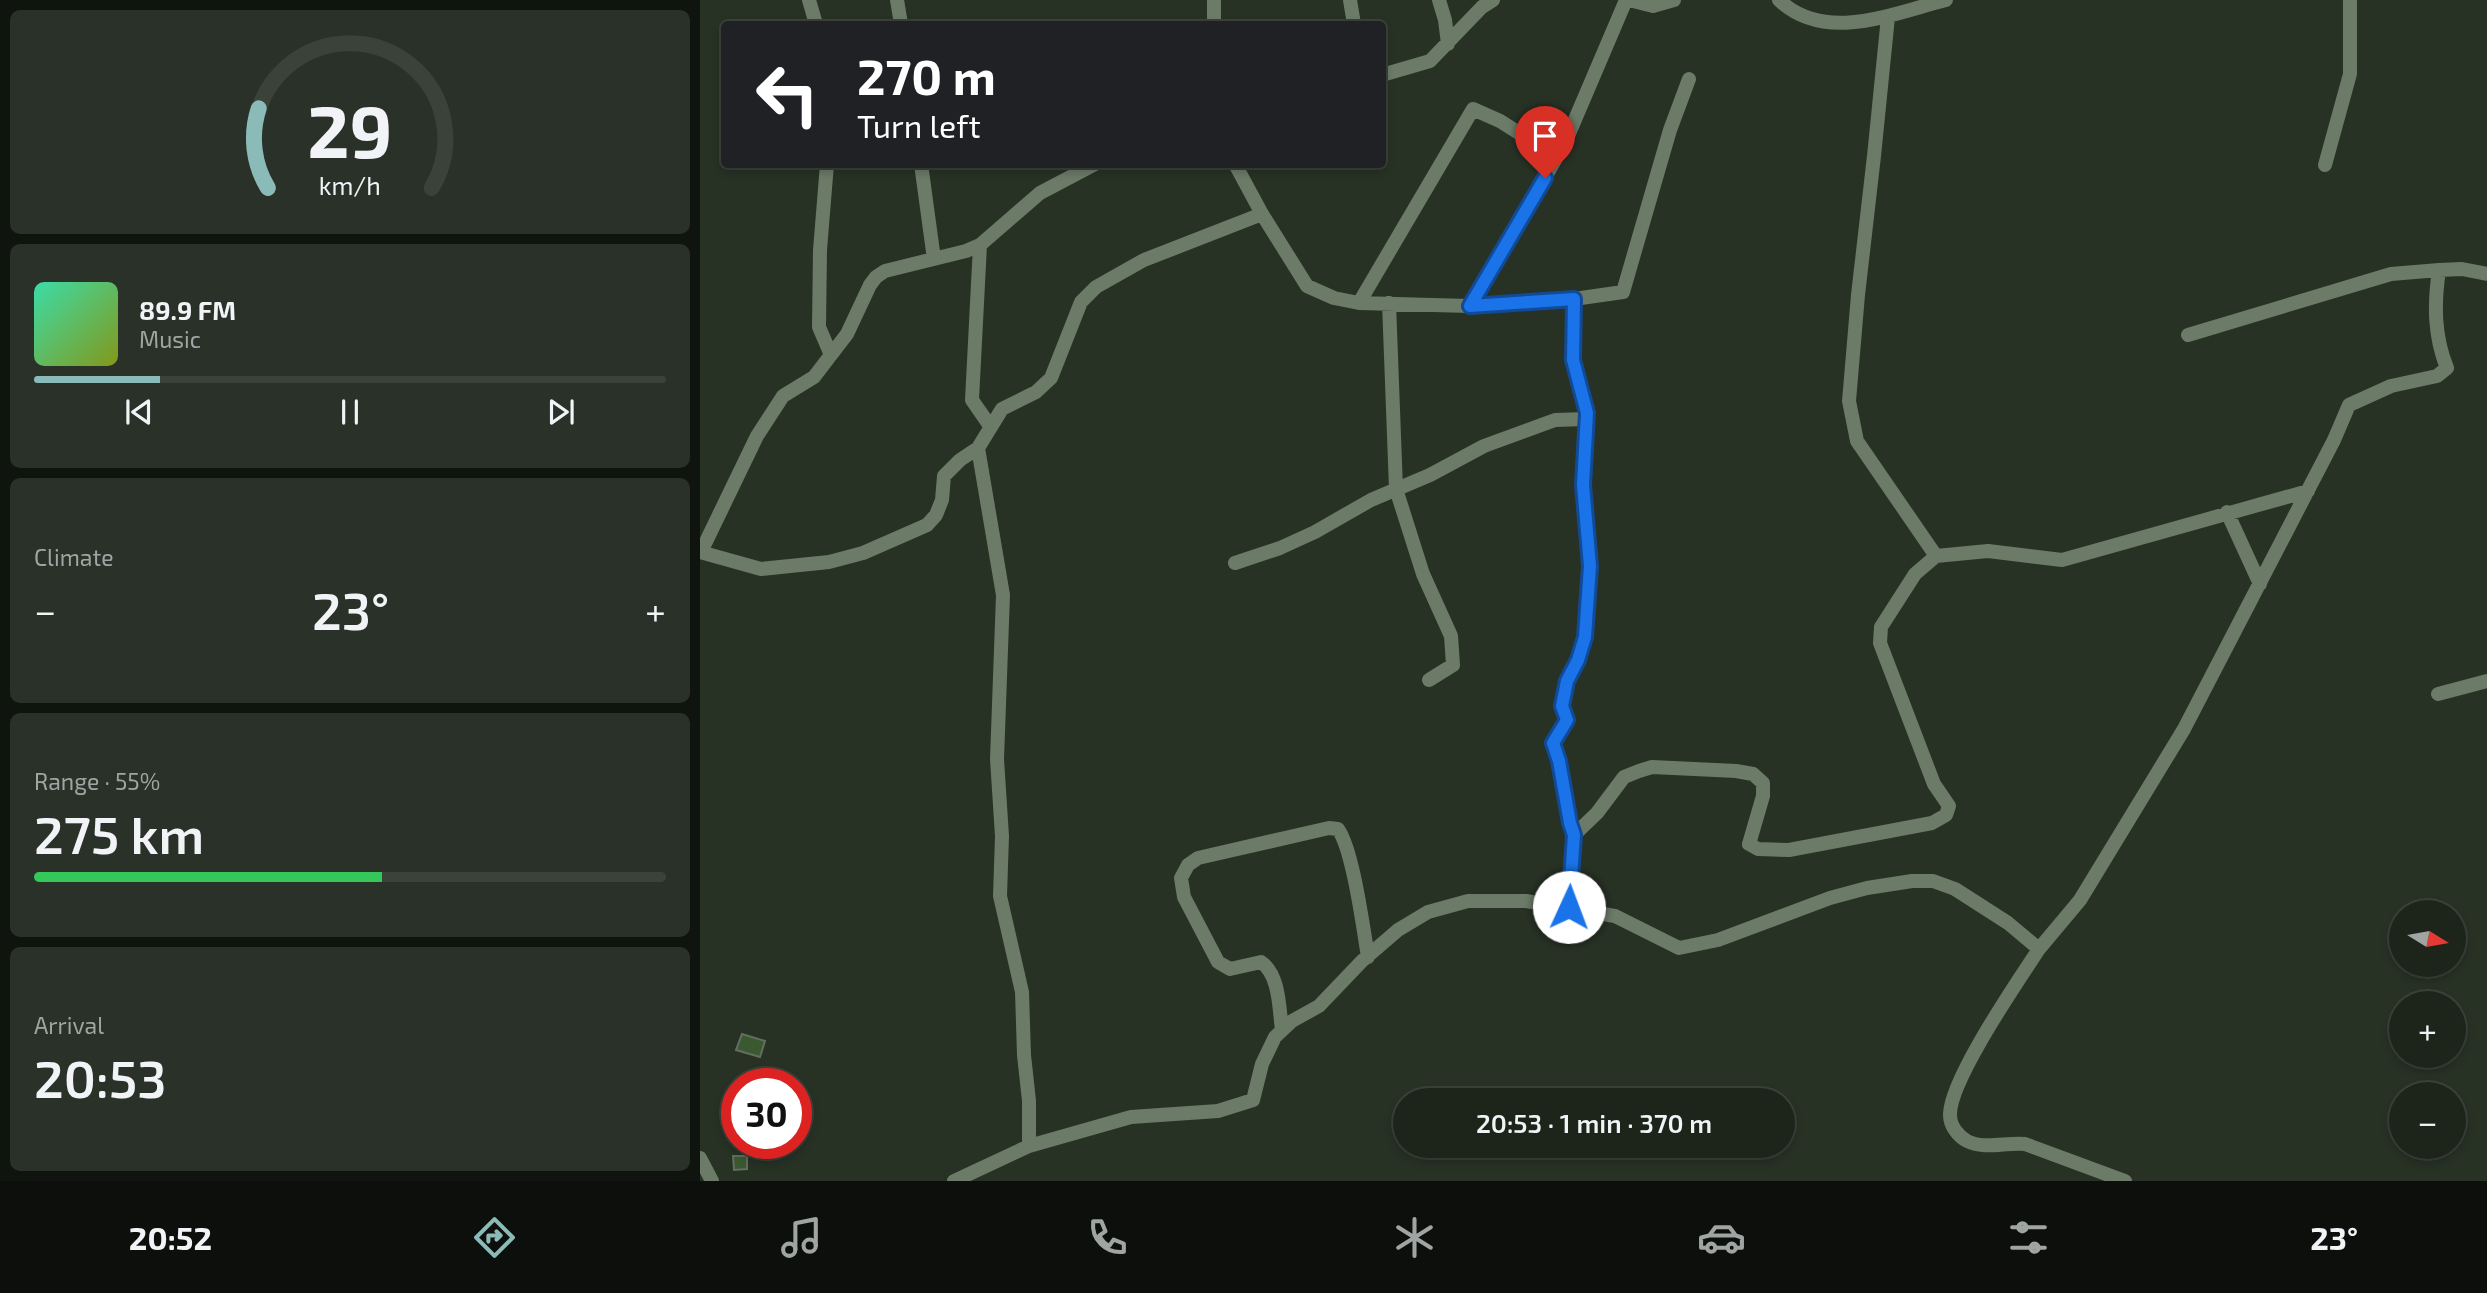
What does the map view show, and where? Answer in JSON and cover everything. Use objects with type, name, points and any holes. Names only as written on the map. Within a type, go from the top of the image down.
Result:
[{"type":"street","points":[[809,0],[815,21]]},
{"type":"street","points":[[897,0],[900,21]]},
{"type":"street","points":[[1214,0],[1214,21]]},
{"type":"street","points":[[1350,0],[1354,21]]},
{"type":"street","points":[[1439,0],[1446,20],[1448,44]]},
{"type":"street","points":[[1386,74],[1430,61],[1482,7],[1493,0]]},
{"type":"street","points":[[1470,306],[1557,157],[1628,0],[1653,6],[1674,0]]},
{"type":"street","points":[[1779,0],[1812,20],[1861,22],[1946,0]]},
{"type":"street","points":[[2325,165],[2350,74],[2350,0]]},
{"type":"street","points":[[1888,17],[1849,401],[1857,441],[1936,556]]},
{"type":"street","points":[[1238,168],[1262,214],[1307,286],[1334,298],[1359,303],[1470,306],[1574,299],[1622,292],[1670,130],[1689,79]]},
{"type":"street","points":[[1359,303],[1473,109],[1500,121],[1557,157]]},
{"type":"street","points":[[827,168],[819,327],[831,355]]},
{"type":"street","points":[[922,168],[934,259]]},
{"type":"street","points":[[1087,168],[1040,193],[981,245],[885,271],[876,277],[847,334],[814,377],[783,396],[757,436],[701,552],[761,569],[829,562],[863,553],[927,525],[936,515],[942,500],[944,476],[960,460],[978,448],[1002,409],[1036,392],[1051,378],[1081,302],[1096,287],[1144,260],[1262,214]]},
{"type":"street","points":[[981,245],[972,400],[990,426]]},
{"type":"street","points":[[2188,335],[2391,274],[2462,269],[2487,274]]},
{"type":"street","points":[[2125,1181],[2025,1144],[2010,1142],[1980,1146],[1967,1141],[1952,1127],[1951,1105],[1966,1069],[2003,1005],[2039,949],[2080,900],[2184,729],[2334,440],[2349,405],[2391,386],[2437,376],[2447,368],[2438,346],[2435,298],[2439,270]]},
{"type":"street","points":[[1569,907],[1574,835],[1553,743],[1567,720],[1562,706],[1567,681],[1578,660],[1585,637],[1590,566],[1583,485],[1586,419],[1583,393],[1573,360],[1574,299]]},
{"type":"street","points":[[1389,303],[1396,489],[1423,573],[1451,636],[1453,665],[1429,680]]},
{"type":"street","points":[[1235,563],[1292,543],[1371,500],[1430,475],[1484,446],[1555,420],[1586,419]]},
{"type":"street","points":[[978,448],[1003,595],[997,759],[1002,836],[1000,896],[1021,992],[1029,1101],[1029,1146]]},
{"type":"street","points":[[1574,835],[1597,813],[1624,777],[1652,767],[1707,768],[1754,774],[1763,783],[1763,796],[1749,844],[1758,849],[1789,850],[1932,822],[1946,816],[1949,806],[1934,784],[1880,643],[1881,627],[1915,574],[1936,556],[1988,551],[2062,560],[2308,491]]},
{"type":"street","points":[[2227,512],[2260,584]]},
{"type":"street","points":[[2438,694],[2487,681]]},
{"type":"street","points":[[1282,1030],[1274,980],[1268,967],[1261,962],[1230,968],[1218,962],[1184,897],[1181,878],[1188,865],[1198,858],[1329,828],[1338,829],[1343,836],[1348,857],[1368,957]]},
{"type":"street","points":[[954,1181],[1029,1146],[1131,1117],[1217,1111],[1253,1100],[1262,1064],[1282,1030],[1318,1006],[1398,930],[1427,912],[1468,901],[1525,901],[1615,916],[1679,947],[1718,940],[1778,916],[1855,891],[1912,881],[1933,881],[1955,890],[2008,923],[2039,949]]},
{"type":"street","points":[[700,1158],[712,1181]]},
{"type":"building","points":[[742,1034],[765,1041],[760,1057],[736,1050]]},
{"type":"building","points":[[733,1159],[747,1159],[747,1169],[734,1170]]},
{"type":"route","points":[[1545,178],[1470,306],[1574,299],[1573,360],[1587,413],[1583,485],[1590,566],[1585,637],[1578,660],[1567,681],[1562,706],[1567,720],[1561,734],[1553,743],[1574,835],[1569,907]]}]
